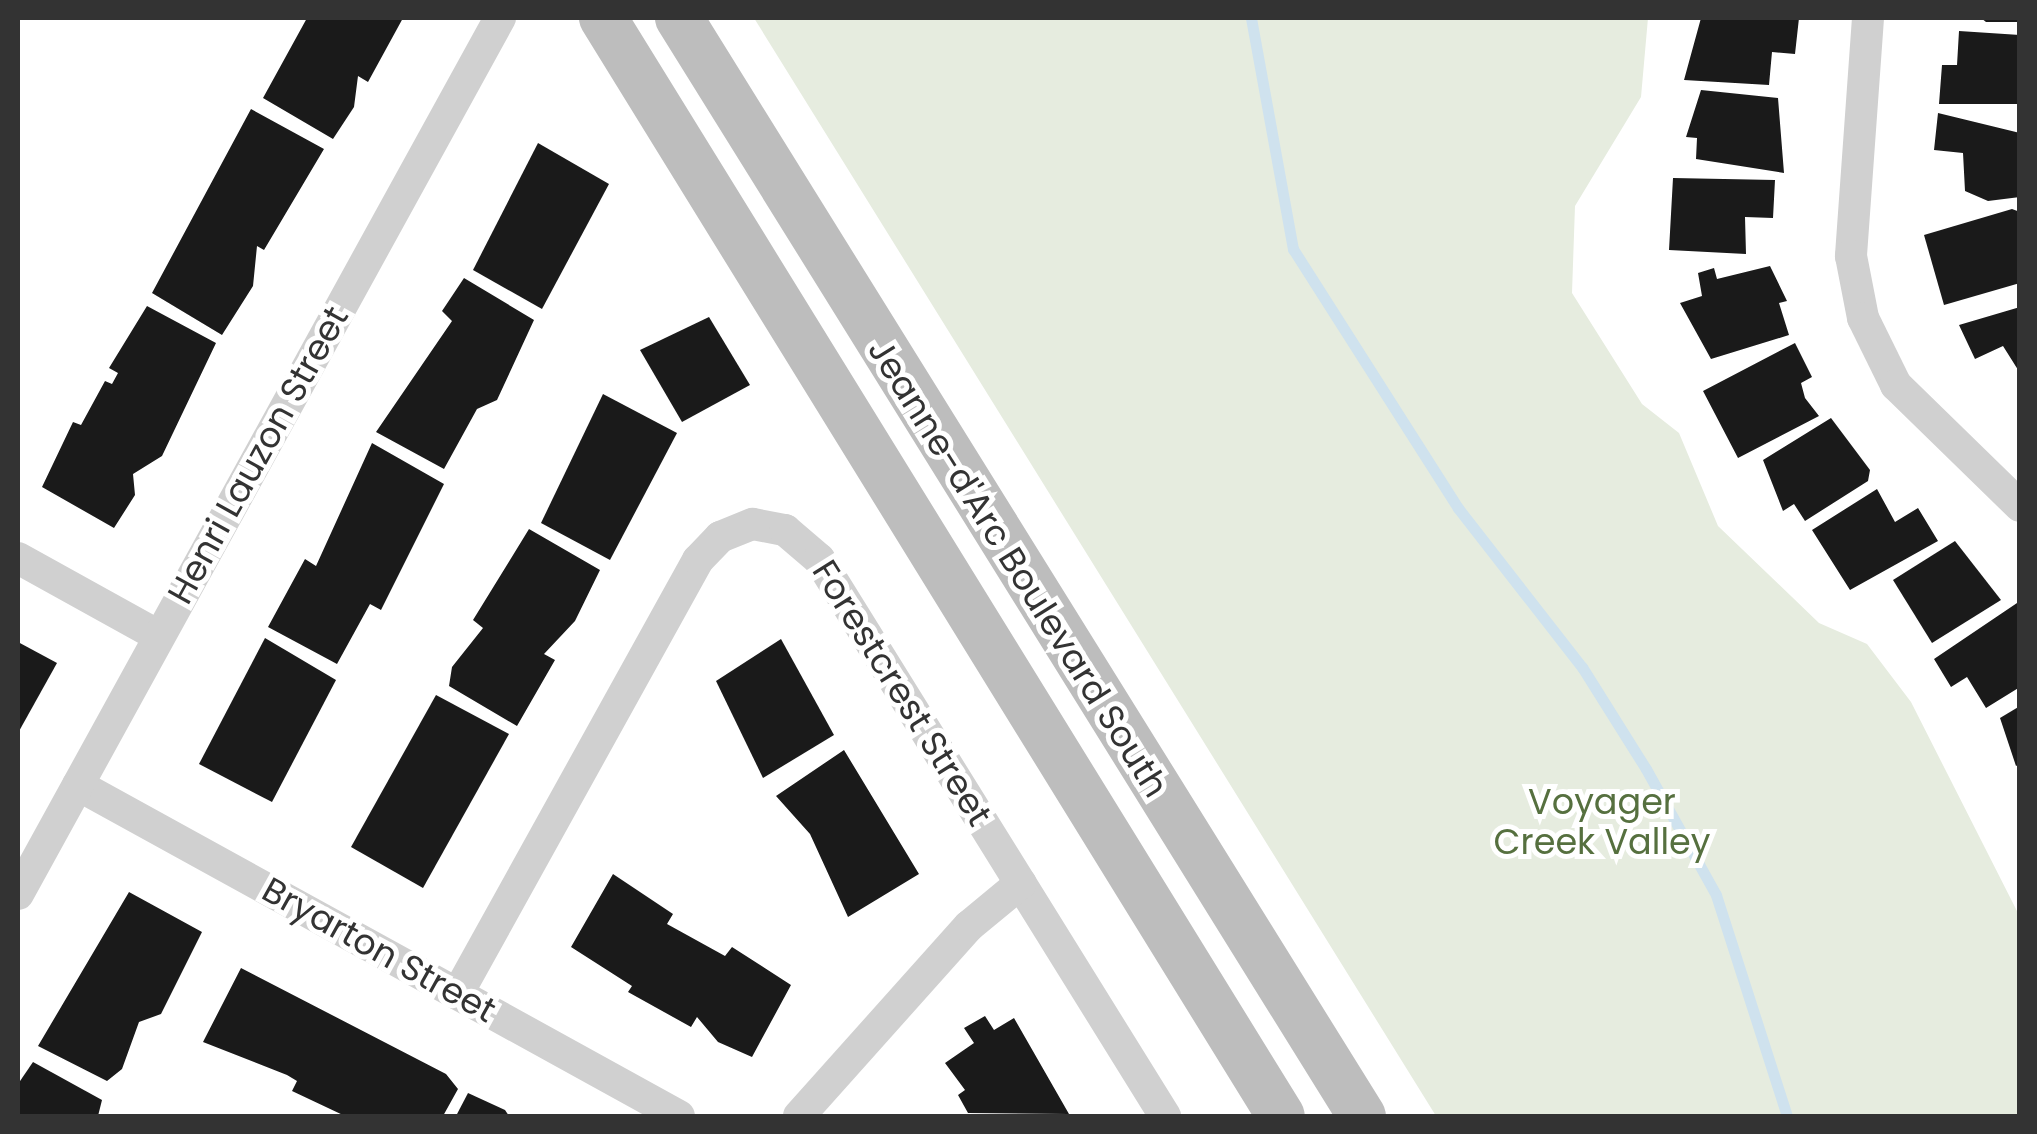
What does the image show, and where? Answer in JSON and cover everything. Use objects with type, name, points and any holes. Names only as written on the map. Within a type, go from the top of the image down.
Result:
[{"type":"main road","name":"Jeanne-d'Arc Boulevard South","points":[[604,18],[1281,1116]]},
{"type":"main road","name":"Jeanne-d'Arc Boulevard South","points":[[679,18],[1362,1116]]},
{"type":"street","name":"Henri Lauzon Street","points":[[18,894],[500,18]]},
{"type":"street","points":[[1868,18],[1851,256],[1864,318],[1896,385],[2020,506]]},
{"type":"street","name":"Forestcrest Street","points":[[458,993],[698,560],[720,537],[753,524],[785,530],[819,558],[1166,1116]]},
{"type":"street","points":[[18,558],[159,636]]},
{"type":"street","name":"Bryarton Street","points":[[78,786],[678,1116]]},
{"type":"street","points":[[799,1116],[969,926],[1021,883]]},
{"type":"green space","name":"Voyager Creek Valley","points":[[754,18],[1648,18],[1641,97],[1575,206],[1572,293],[1642,404],[1679,433],[1718,526],[1819,623],[1867,644],[1911,702],[2019,915],[2019,1116],[1436,1116]]},
{"type":"building","points":[[307,18],[403,18],[368,82],[358,76],[354,107],[333,139],[263,98]]},
{"type":"building","points":[[1701,18],[1799,18],[1795,54],[1772,52],[1769,85],[1684,80]]},
{"type":"building","points":[[1981,18],[2020,18],[2020,22],[1986,22]]},
{"type":"building","points":[[1959,31],[2020,35],[2020,104],[1939,104],[1942,65],[1957,65]]},
{"type":"building","points":[[1701,90],[1778,98],[1784,173],[1696,159],[1697,138],[1686,137]]},
{"type":"building","points":[[251,109],[324,149],[264,250],[257,246],[253,286],[222,335],[152,293]]},
{"type":"building","points":[[1938,113],[2020,133],[2020,197],[1988,201],[1965,191],[1963,153],[1934,150]]},
{"type":"building","points":[[538,143],[609,184],[542,309],[473,270]]},
{"type":"building","points":[[1673,178],[1775,180],[1773,218],[1745,217],[1746,254],[1669,250]]},
{"type":"building","points":[[2012,209],[2020,212],[2020,283],[1944,305],[1924,235]]},
{"type":"building","points":[[1770,266],[1787,301],[1779,303],[1789,335],[1711,359],[1680,303],[1702,296],[1698,273],[1714,268],[1717,279]]},
{"type":"building","points":[[464,278],[534,320],[497,400],[477,409],[444,469],[376,432],[452,321],[442,311]]},
{"type":"building","points":[[147,306],[216,343],[162,456],[133,474],[135,495],[114,528],[42,487],[73,422],[81,425],[105,381],[112,384],[118,373],[109,368]]},
{"type":"building","points":[[2020,307],[2020,373],[2003,346],[1975,359],[1959,325]]},
{"type":"building","points":[[709,317],[750,385],[682,422],[640,350]]},
{"type":"building","points":[[1795,343],[1812,377],[1801,383],[1805,398],[1819,416],[1738,458],[1703,391]]},
{"type":"building","points":[[603,394],[677,433],[610,560],[541,523]]},
{"type":"building","points":[[1831,418],[1870,470],[1868,481],[1805,521],[1794,504],[1783,511],[1763,460]]},
{"type":"building","points":[[372,443],[444,484],[381,610],[370,604],[337,664],[268,627],[305,559],[316,566]]},
{"type":"building","points":[[1877,489],[1895,522],[1918,508],[1938,541],[1850,590],[1812,530]]},
{"type":"building","points":[[529,529],[600,570],[575,621],[544,654],[555,660],[517,726],[449,686],[452,667],[483,628],[473,620]]},
{"type":"building","points":[[1955,541],[2001,600],[1932,643],[1893,580]]},
{"type":"building","points":[[2020,601],[2020,687],[1986,708],[1967,677],[1951,687],[1934,659]]},
{"type":"building","points":[[265,638],[336,680],[272,802],[199,764]]},
{"type":"building","points":[[781,639],[834,735],[763,778],[716,681]]},
{"type":"building","points":[[18,642],[57,663],[18,733]]},
{"type":"building","points":[[436,695],[509,734],[423,888],[351,847]]},
{"type":"building","points":[[2020,706],[2020,764],[2016,766],[2000,718]]},
{"type":"building","points":[[844,750],[919,874],[848,917],[810,834],[776,796]]},
{"type":"building","points":[[613,874],[673,914],[667,924],[725,956],[732,947],[791,985],[752,1057],[718,1042],[697,1017],[691,1027],[628,992],[632,986],[571,947]]},
{"type":"building","points":[[129,892],[202,932],[161,1014],[139,1022],[122,1069],[107,1081],[38,1046]]},
{"type":"building","points":[[241,968],[446,1074],[458,1089],[443,1116],[345,1116],[292,1091],[297,1081],[287,1075],[203,1042]]},
{"type":"building","points":[[985,1016],[994,1030],[1014,1018],[1069,1114],[968,1113],[958,1095],[965,1090],[945,1063],[974,1043],[964,1028]]},
{"type":"building","points":[[33,1062],[102,1100],[98,1116],[18,1116],[18,1084]]},
{"type":"building","points":[[468,1093],[505,1110],[509,1116],[456,1116]]},
{"type":"waterway","points":[[1251,18],[1293,249],[1458,508],[1582,667],[1646,769],[1716,895],[1787,1116]]}]
